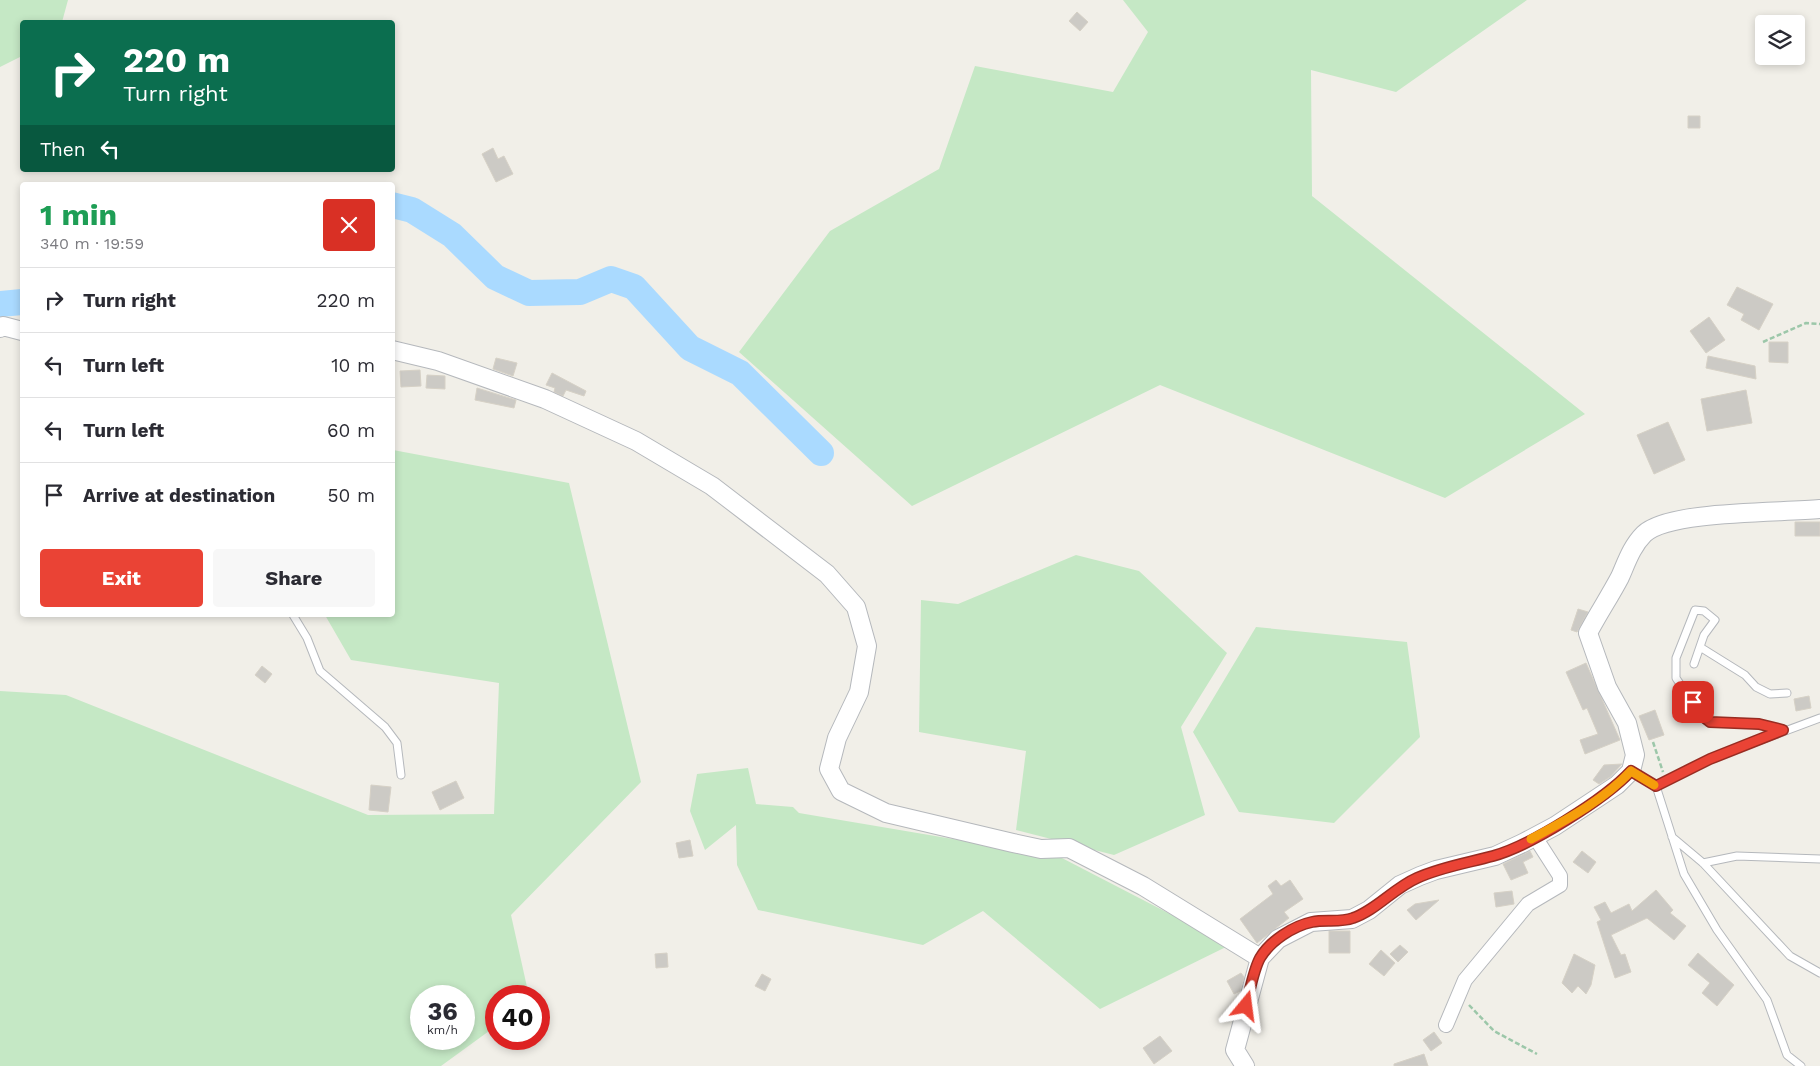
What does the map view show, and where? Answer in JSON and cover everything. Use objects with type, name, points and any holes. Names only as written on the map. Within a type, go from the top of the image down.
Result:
[{"type":"street","points":[[0,328],[3,326],[20,330]]},
{"type":"street","points":[[395,351],[438,361],[545,399],[636,441],[712,486],[827,574],[856,608],[867,646],[859,692],[837,738],[829,769],[841,791],[886,813],[1013,843],[1041,848],[1068,848],[1143,886],[1260,958]]},
{"type":"street","points":[[1245,1066],[1235,1050],[1260,958],[1278,939],[1289,931],[1310,922],[1352,919],[1369,910],[1400,885],[1420,876],[1436,870],[1495,856],[1535,837],[1617,785],[1631,771],[1635,755],[1627,723],[1607,687],[1588,633],[1620,578],[1631,549],[1645,533],[1657,524],[1672,521],[1745,513],[1784,513],[1820,509]]},
{"type":"street","points":[[1446,1025],[1465,980],[1528,904],[1560,886],[1560,876],[1535,837]]},
{"type":"lane","points":[[1694,664],[1704,635],[1714,620],[1704,611],[1695,610],[1676,658],[1676,678],[1701,715],[1710,722],[1759,724],[1783,730]]},
{"type":"lane","points":[[294,617],[308,638],[320,671],[385,727],[397,743],[401,775]]},
{"type":"lane","points":[[1700,647],[1745,675],[1756,687],[1770,694],[1787,693]]},
{"type":"lane","points":[[1656,786],[1710,759],[1783,730],[1820,718]]},
{"type":"lane","points":[[1631,771],[1656,786],[1684,874],[1717,930],[1767,1000],[1787,1055],[1801,1066]]},
{"type":"lane","points":[[1672,837],[1703,863],[1790,956],[1820,973]]},
{"type":"lane","points":[[1703,863],[1736,856],[1820,859]]},
{"type":"path","points":[[1763,342],[1806,323],[1820,324]]},
{"type":"path","points":[[1653,742],[1666,781]]},
{"type":"path","points":[[1456,1000],[1473,1007],[1494,1031],[1537,1054]]},
{"type":"green space","points":[[0,0],[68,0],[63,20],[20,20],[20,57],[0,67]]},
{"type":"green space","points":[[1123,0],[1527,0],[1396,92],[1311,70],[1312,196],[1585,414],[1445,498],[1160,385],[912,506],[739,352],[830,231],[939,169],[975,66],[1113,92],[1148,32]]},
{"type":"green space","points":[[395,450],[569,483],[641,782],[511,915],[527,985],[485,985],[485,1034],[475,1041],[475,985],[410,985],[410,1050],[463,1050],[441,1066],[0,1066],[0,691],[66,695],[368,815],[494,814],[499,683],[351,660],[326,617],[395,617]]},
{"type":"green space","points":[[1076,555],[1139,571],[1227,653],[1181,727],[1205,815],[1114,855],[1016,830],[1026,751],[919,732],[921,600],[958,604]]},
{"type":"green space","points":[[1256,627],[1407,642],[1420,737],[1334,823],[1239,812],[1193,732]]},
{"type":"green space","points":[[748,768],[756,804],[793,807],[799,813],[1060,857],[1230,945],[1100,1009],[983,911],[923,945],[758,910],[737,865],[736,825],[705,850],[690,811],[697,774]]},
{"type":"building","points":[[1077,12],[1088,22],[1080,31],[1069,21]]},
{"type":"building","points":[[1688,116],[1700,116],[1700,128],[1688,128]]},
{"type":"building","points":[[493,148],[498,159],[504,156],[513,174],[496,182],[482,154]]},
{"type":"building","points":[[1737,287],[1773,304],[1759,330],[1741,320],[1744,314],[1727,305]]},
{"type":"building","points":[[1709,317],[1725,340],[1706,353],[1690,331]]},
{"type":"building","points":[[1769,342],[1788,342],[1788,363],[1769,362]]},
{"type":"building","points":[[1708,356],[1755,366],[1756,379],[1706,368]]},
{"type":"building","points":[[496,358],[517,363],[513,376],[493,369]]},
{"type":"building","points":[[420,370],[421,386],[401,387],[400,371]]},
{"type":"building","points":[[552,373],[586,391],[584,396],[566,390],[563,396],[554,392],[555,388],[546,385]]},
{"type":"building","points":[[427,375],[445,376],[445,389],[426,388]]},
{"type":"building","points":[[477,388],[516,400],[514,408],[475,400]]},
{"type":"building","points":[[1746,390],[1752,423],[1707,431],[1701,399]]},
{"type":"building","points":[[1668,422],[1685,460],[1654,474],[1637,435]]},
{"type":"building","points":[[1795,522],[1820,522],[1820,536],[1795,536]]},
{"type":"building","points":[[1578,609],[1588,612],[1577,632],[1571,630]]},
{"type":"building","points":[[1586,663],[1620,740],[1585,754],[1580,740],[1598,734],[1587,708],[1583,710],[1566,672]]},
{"type":"building","points":[[262,666],[272,674],[265,683],[255,675]]},
{"type":"building","points":[[1809,696],[1811,708],[1796,711],[1794,699]]},
{"type":"building","points":[[1655,710],[1664,735],[1649,740],[1639,716]]},
{"type":"building","points":[[1622,764],[1610,777],[1599,784],[1593,780],[1604,765]]},
{"type":"building","points":[[456,781],[464,798],[440,810],[432,792]]},
{"type":"building","points":[[371,785],[391,787],[388,812],[369,810]]},
{"type":"building","points":[[690,840],[693,856],[679,858],[676,843]]},
{"type":"building","points":[[1530,851],[1533,857],[1523,862],[1528,873],[1511,880],[1503,864]]},
{"type":"building","points":[[1582,851],[1596,862],[1588,873],[1573,862]]},
{"type":"building","points":[[1276,880],[1281,886],[1290,880],[1303,899],[1284,912],[1289,918],[1257,943],[1240,919],[1273,894],[1268,886]]},
{"type":"building","points":[[1656,890],[1673,910],[1670,913],[1686,926],[1674,940],[1647,918],[1611,935],[1621,955],[1625,954],[1631,972],[1615,978],[1597,922],[1601,920],[1594,907],[1605,902],[1611,913],[1629,904],[1632,911]]},
{"type":"building","points":[[1512,891],[1514,904],[1496,907],[1494,893]]},
{"type":"building","points":[[1439,900],[1416,920],[1407,910],[1415,904]]},
{"type":"building","points":[[1329,931],[1350,931],[1350,953],[1329,953]]},
{"type":"building","points":[[1400,945],[1408,952],[1398,962],[1390,954]]},
{"type":"building","points":[[1381,950],[1395,963],[1384,976],[1369,964]]},
{"type":"building","points":[[667,953],[668,967],[656,968],[655,954]]},
{"type":"building","points":[[1698,953],[1734,985],[1717,1006],[1702,993],[1710,983],[1688,965]]},
{"type":"building","points":[[1574,954],[1595,965],[1591,985],[1586,994],[1578,986],[1572,993],[1562,983]]},
{"type":"building","points":[[1241,973],[1244,977],[1240,991],[1234,994],[1227,981]]},
{"type":"building","points":[[762,974],[771,979],[765,991],[755,986]]},
{"type":"building","points":[[1434,1032],[1442,1043],[1431,1051],[1423,1040]]},
{"type":"building","points":[[1160,1036],[1172,1051],[1154,1064],[1143,1048]]},
{"type":"building","points":[[1424,1054],[1428,1066],[1394,1066],[1394,1064]]},
{"type":"waterway","points":[[395,206],[412,210],[452,235],[495,277],[529,293],[580,292],[611,279],[634,287],[690,348],[740,373],[821,453]]},
{"type":"waterway","points":[[0,304],[20,302]]},
{"type":"slow traffic","points":[[1531,839],[1555,826],[1617,785],[1631,771],[1654,785]]},
{"type":"route","points":[[1246,1006],[1260,958],[1278,939],[1289,931],[1310,922],[1352,919],[1369,910],[1400,885],[1420,876],[1436,870],[1495,856],[1523,843],[1555,826],[1617,785],[1631,771],[1656,786],[1710,759],[1783,730],[1759,724],[1710,722],[1701,715],[1693,702]]}]
